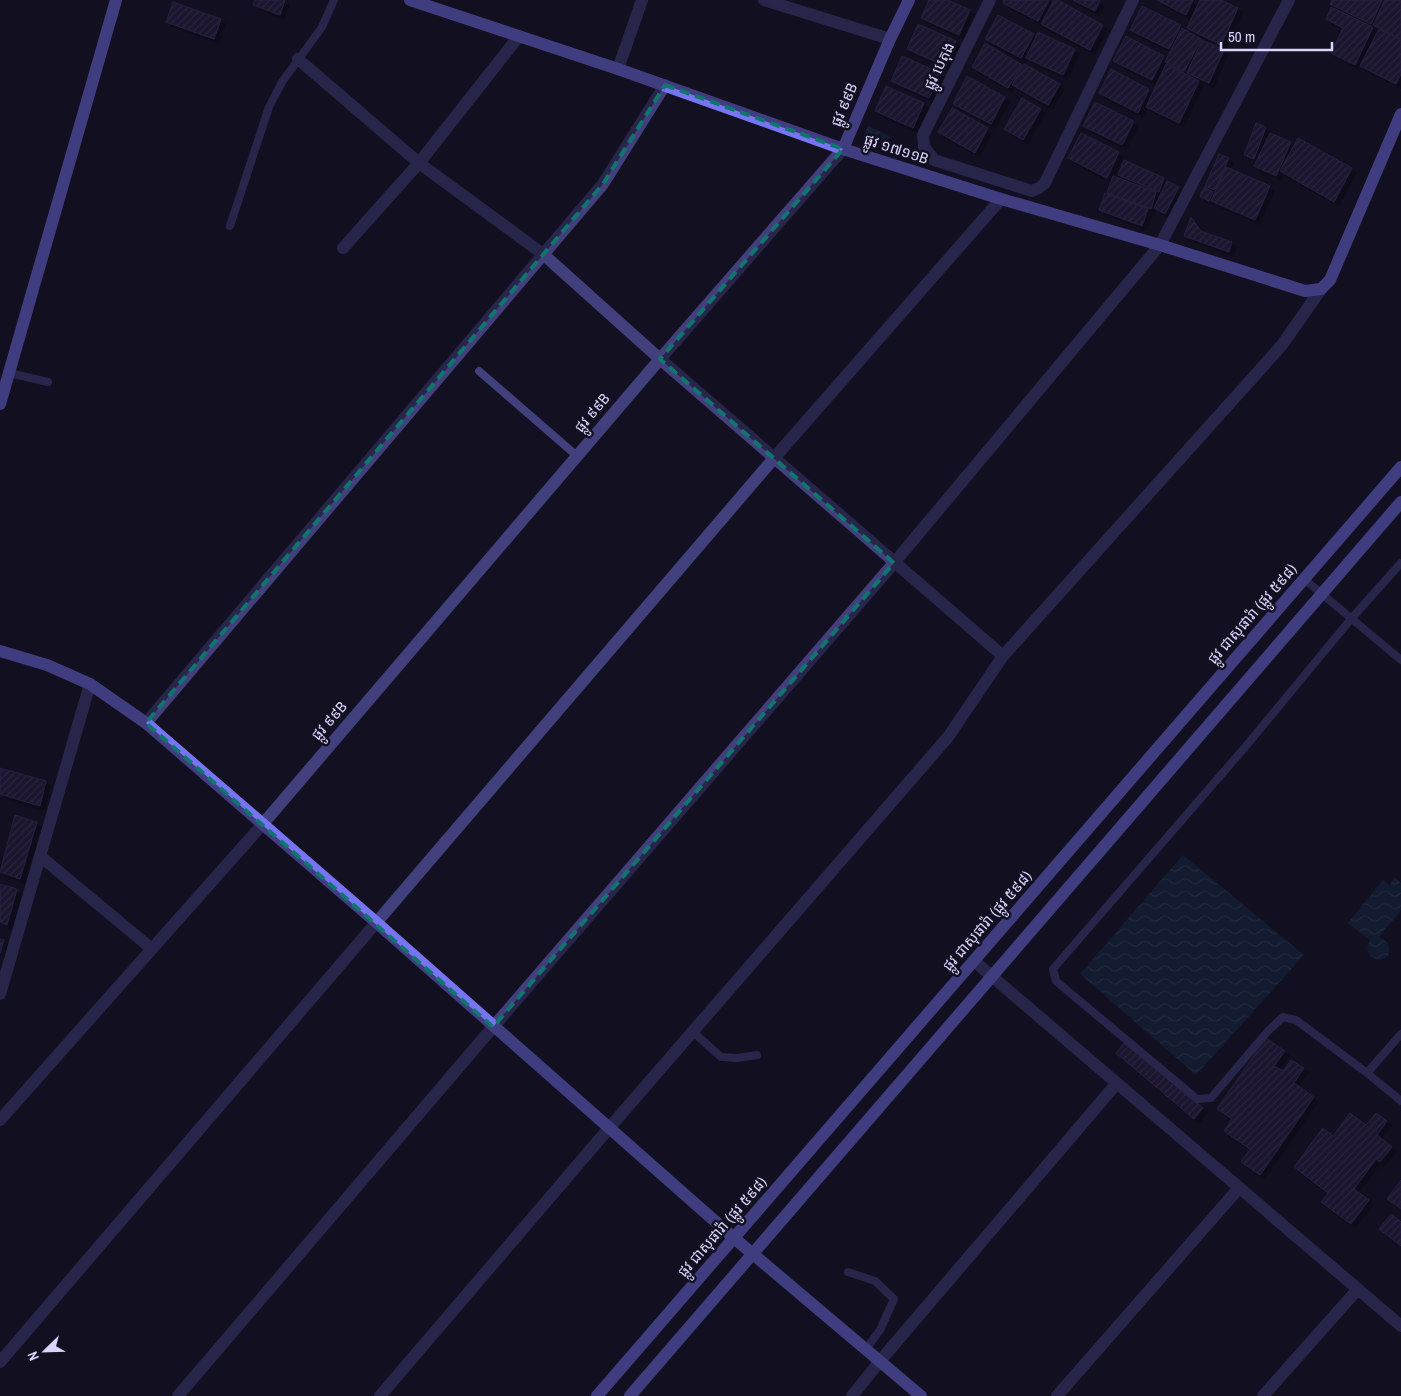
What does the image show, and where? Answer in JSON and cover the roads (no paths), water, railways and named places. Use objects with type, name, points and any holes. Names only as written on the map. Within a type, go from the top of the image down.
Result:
[{"type":"street","points":[[0,404],[116,0]]},
{"type":"street","name":"ផ្លូវ ១៧១១B","points":[[410,0],[665,85],[843,149],[1305,291],[1321,289]]},
{"type":"street","points":[[618,69],[642,0]]},
{"type":"street","points":[[764,0],[890,39]]},
{"type":"street","name":"ផ្លូវ ៩៩B","points":[[0,1120],[262,825],[660,359],[843,149],[890,39],[909,0]]},
{"type":"street","name":"ផ្លូវ បេតុង","points":[[990,0],[923,135],[924,147],[934,160],[1032,191],[1045,183],[1133,0]]},
{"type":"street","points":[[178,1396],[493,1026],[894,563],[1160,246],[1289,0]]},
{"type":"street","points":[[343,248],[419,163],[519,36]]},
{"type":"street","points":[[298,59],[419,163],[543,254],[660,359],[1002,656]]},
{"type":"street","points":[[146,723],[603,184],[665,85]]},
{"type":"street","points":[[380,1396],[948,737],[1002,656],[1282,345],[1321,289],[1330,280],[1401,114]]},
{"type":"street","points":[[0,1362],[775,458],[1001,199]]},
{"type":"street","name":"ផ្លូវ ជាសុផារ៉ា (ផ្លូវ ៥៩៨)","points":[[597,1396],[1401,467]]},
{"type":"street","points":[[630,1396],[1401,502]]},
{"type":"street","points":[[0,651],[47,665],[90,684],[146,723],[610,1127],[734,1238],[921,1396]]},
{"type":"street","points":[[0,994],[90,684]]},
{"type":"street","points":[[40,856],[152,949]]},
{"type":"street","points":[[974,960],[1401,1326]]},
{"type":"street","points":[[852,1396],[1118,1083]]},
{"type":"street","points":[[1057,1396],[1239,1188]]},
{"type":"street","points":[[1264,1396],[1358,1289]]},
{"type":"lane","points":[[230,226],[269,107],[282,82],[322,27],[334,0]]},
{"type":"lane","points":[[479,371],[577,456]]},
{"type":"lane","points":[[9,373],[48,382]]},
{"type":"lane","points":[[1401,563],[1351,619],[1239,753],[1053,969],[1056,981],[1197,1099],[1211,1098],[1268,1031],[1284,1017],[1296,1020],[1401,1101]]},
{"type":"lane","points":[[1304,579],[1401,660]]},
{"type":"lane","points":[[692,1032],[721,1057],[736,1058],[757,1054]]},
{"type":"lane","points":[[1367,1073],[1401,1034]]},
{"type":"lane","points":[[848,1272],[875,1282],[894,1298],[880,1330],[866,1349]]},
{"type":"water","points":[[868,126],[890,136],[886,145],[864,135]]},
{"type":"water","points":[[1183,855],[1304,955],[1196,1075],[1080,974]]},
{"type":"water","points":[[1395,878],[1401,883],[1401,910],[1379,937],[1387,942],[1389,947],[1388,956],[1381,960],[1373,958],[1369,954],[1368,944],[1370,940],[1348,923],[1383,880],[1389,885]]}]
